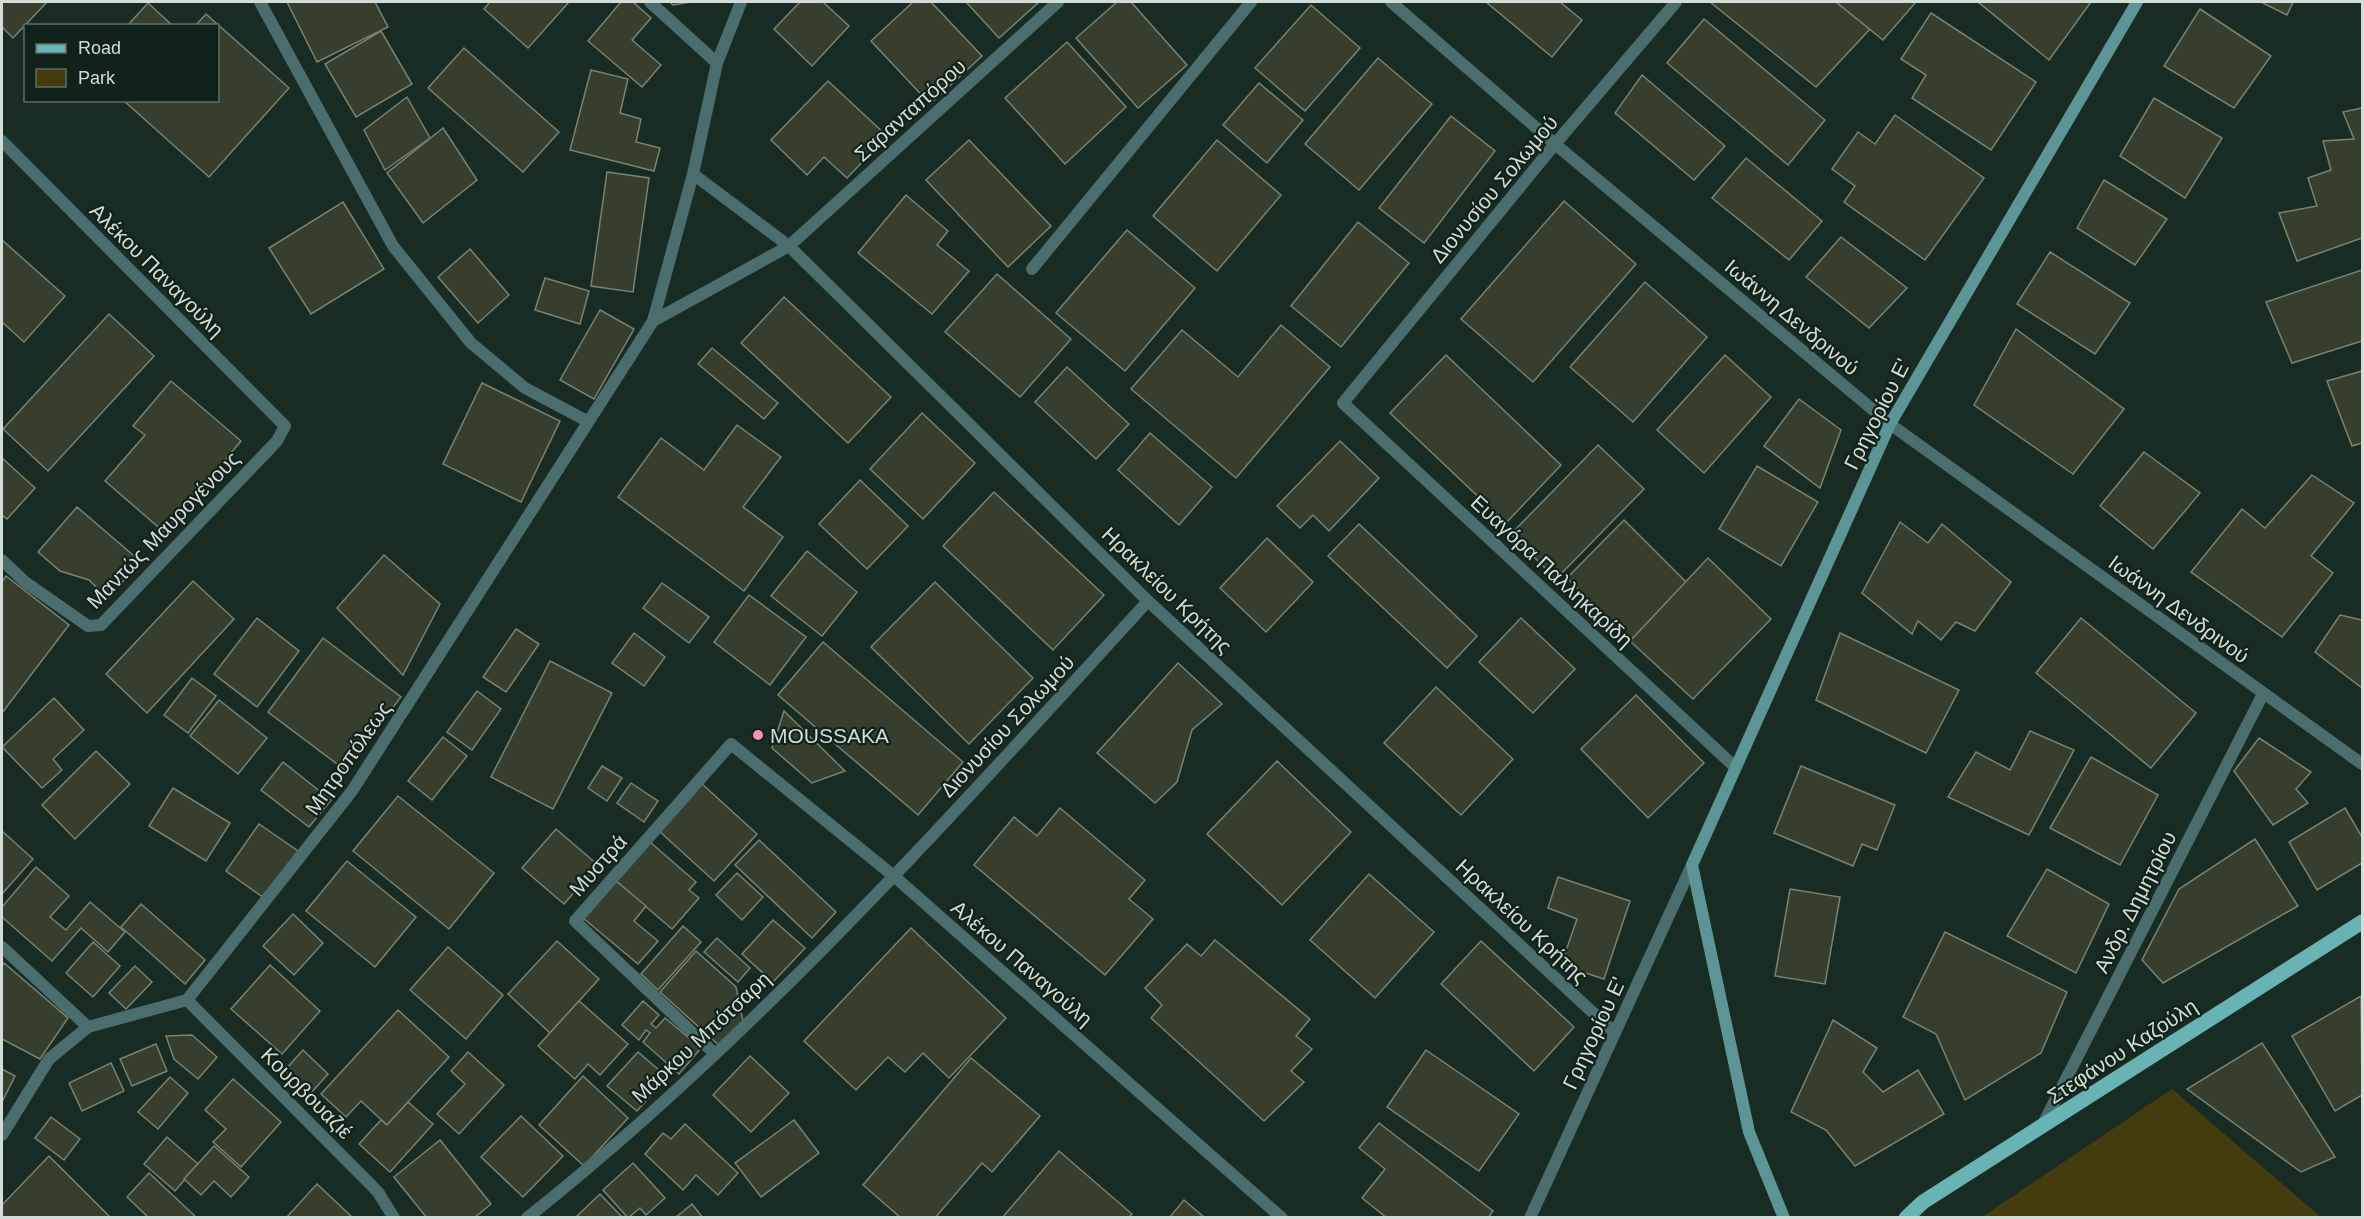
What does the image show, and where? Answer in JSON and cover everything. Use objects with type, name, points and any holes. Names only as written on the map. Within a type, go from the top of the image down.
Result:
[{"type":"main road","name":"Γρηγορίου Ε'","points":[[1692,865],[1890,424],[2137,2]]},
{"type":"main road","points":[[1692,865],[1749,1132],[1785,1218]]},
{"type":"main road","name":"Στεφάνου Καζούλη","points":[[1906,1218],[1923,1202],[2362,922]]},
{"type":"street","points":[[260,2],[393,246],[471,343],[525,388],[588,421]]},
{"type":"street","points":[[650,2],[717,63]]},
{"type":"street","points":[[654,321],[693,174],[717,63],[741,2]]},
{"type":"street","name":"Σαρανταπόρου","points":[[654,321],[789,246],[1058,2]]},
{"type":"street","points":[[1032,269],[1251,2]]},
{"type":"street","name":"Ιωάννη Δενδρινού","points":[[1391,2],[1556,144],[1890,424],[2362,764]]},
{"type":"street","name":"Διονυσίου Σολωμού","points":[[1343,403],[1676,2]]},
{"type":"street","name":"Αλέκου Παναγούλη","points":[[2,141],[285,426]]},
{"type":"street","name":"Ηρακλείου Κρήτης","points":[[693,174],[789,246],[1148,601],[1615,1033]]},
{"type":"street","name":"Μητροπόλεως","points":[[187,1000],[352,791],[654,321]]},
{"type":"street","name":"Ευαγόρα Παλληκαρίδη","points":[[1343,403],[1735,767]]},
{"type":"street","name":"Μαντώς Μαυρογένους","points":[[2,560],[25,582],[88,626],[101,625],[277,441],[285,426]]},
{"type":"street","name":"Διονυσίου Σολωμού","points":[[895,877],[1148,601]]},
{"type":"street","name":"Ανδρ. Δημητρίου","points":[[2040,1128],[2263,694]]},
{"type":"street","name":"Αλέκου Παναγούλη","points":[[731,744],[895,877],[1282,1218]]},
{"type":"street","name":"Μυστρά","points":[[715,1054],[575,921],[731,744]]},
{"type":"street","name":"Γρηγορίου Ε'","points":[[1530,1218],[1692,865]]},
{"type":"street","name":"Μάρκου Μπότσαρη","points":[[527,1218],[584,1173],[715,1054],[895,877]]},
{"type":"street","points":[[2,947],[88,1027]]},
{"type":"street","points":[[2,1135],[50,1059],[88,1027],[187,1000]]},
{"type":"street","name":"Κουρβουαζιέ","points":[[187,1000],[378,1192],[394,1218]]},
{"type":"green space","points":[[2172,1089],[2321,1217],[1982,1217]]},
{"type":"building","points":[[2,2],[47,2],[13,38],[2,27]]},
{"type":"building","points":[[287,2],[375,2],[388,27],[317,62]]},
{"type":"building","points":[[490,2],[569,2],[528,48],[484,9]]},
{"type":"building","points":[[621,2],[633,2],[651,18],[632,40],[661,65],[642,87],[588,41]]},
{"type":"building","points":[[670,2],[691,2],[673,5]]},
{"type":"building","points":[[800,2],[823,2],[849,26],[812,66],[774,29]]},
{"type":"building","points":[[913,2],[931,2],[982,56],[930,104],[871,41]]},
{"type":"building","points":[[966,2],[1039,2],[999,38]]},
{"type":"building","points":[[1117,2],[1131,2],[1187,65],[1138,108],[1076,38]]},
{"type":"building","points":[[1486,2],[1560,2],[1582,20],[1552,57]]},
{"type":"building","points":[[1710,2],[1836,2],[1870,29],[1816,87]]},
{"type":"building","points":[[1836,2],[1916,2],[1883,40]]},
{"type":"building","points":[[1978,2],[2091,2],[2049,60]]},
{"type":"building","points":[[2261,2],[2293,2],[2287,15]]},
{"type":"building","points":[[148,3],[171,24],[129,24]]},
{"type":"building","points":[[1311,5],[1360,48],[1305,111],[1255,68]]},
{"type":"building","points":[[2200,9],[2271,56],[2234,108],[2164,66]]},
{"type":"building","points":[[1931,13],[2036,82],[1991,150],[1912,98],[1926,75],[1901,59]]},
{"type":"building","points":[[206,14],[217,24],[197,24]]},
{"type":"building","points":[[1704,19],[1825,120],[1788,165],[1667,63]]},
{"type":"building","points":[[219,26],[289,88],[209,177],[125,102],[219,102]]},
{"type":"building","points":[[381,31],[412,84],[356,117],[325,64]]},
{"type":"building","points":[[1067,42],[1126,107],[1065,164],[1005,98]]},
{"type":"building","points":[[464,48],[559,132],[523,172],[428,88]]},
{"type":"building","points":[[1378,58],[1432,104],[1359,190],[1305,144]]},
{"type":"building","points":[[591,70],[628,79],[620,113],[641,119],[636,142],[660,148],[654,171],[570,150]]},
{"type":"building","points":[[1642,75],[1725,146],[1694,180],[1615,113]]},
{"type":"building","points":[[828,81],[887,136],[847,178],[824,157],[807,175],[771,140]]},
{"type":"building","points":[[1259,83],[1303,120],[1267,163],[1223,125]]},
{"type":"building","points":[[407,97],[430,138],[385,170],[364,130]]},
{"type":"building","points":[[2154,98],[2222,138],[2185,198],[2120,156]]},
{"type":"building","points":[[2362,108],[2362,238],[2297,261],[2279,213],[2317,206],[2308,178],[2331,170],[2323,141],[2354,139],[2343,112]]},
{"type":"building","points":[[1895,115],[1984,178],[1925,260],[1844,202],[1855,186],[1832,169],[1858,132],[1875,144]]},
{"type":"building","points":[[1451,116],[1495,151],[1424,243],[1379,208]]},
{"type":"building","points":[[443,128],[477,180],[423,223],[387,173]]},
{"type":"building","points":[[969,140],[1051,226],[1008,267],[926,180]]},
{"type":"building","points":[[1217,140],[1281,195],[1217,271],[1153,216]]},
{"type":"building","points":[[1746,158],[1822,221],[1789,260],[1712,198]]},
{"type":"building","points":[[607,172],[649,178],[633,292],[591,286]]},
{"type":"building","points":[[2104,180],[2167,219],[2135,265],[2077,228]]},
{"type":"building","points":[[906,195],[948,231],[937,245],[969,271],[932,314],[858,253]]},
{"type":"building","points":[[1564,201],[1636,264],[1533,382],[1461,319]]},
{"type":"building","points":[[343,202],[384,269],[311,314],[269,248]]},
{"type":"building","points":[[1358,222],[1409,263],[1341,347],[1291,306]]},
{"type":"building","points":[[1127,230],[1195,288],[1125,371],[1056,313]]},
{"type":"building","points":[[1841,237],[1907,288],[1869,328],[1806,277]]},
{"type":"building","points":[[2,240],[65,296],[24,342],[2,322]]},
{"type":"building","points":[[470,249],[509,295],[478,323],[438,277]]},
{"type":"building","points":[[2050,252],[2130,303],[2095,354],[2017,304]]},
{"type":"building","points":[[2362,270],[2362,341],[2292,363],[2266,302]]},
{"type":"building","points":[[997,274],[1071,339],[1020,397],[945,332]]},
{"type":"building","points":[[545,278],[589,291],[580,324],[535,310]]},
{"type":"building","points":[[1645,282],[1707,337],[1633,422],[1570,367]]},
{"type":"building","points":[[784,297],[891,397],[848,443],[741,343]]},
{"type":"building","points":[[600,310],[634,329],[594,399],[560,380]]},
{"type":"building","points":[[109,314],[154,356],[48,471],[3,429]]},
{"type":"building","points":[[1281,325],[1330,367],[1236,478],[1131,389],[1182,330],[1238,377]]},
{"type":"building","points":[[2016,329],[2124,409],[2073,474],[1974,405]]},
{"type":"building","points":[[712,348],[778,403],[764,419],[698,364]]},
{"type":"building","points":[[1446,355],[1561,465],[1506,523],[1390,413]]},
{"type":"building","points":[[1725,355],[1771,397],[1704,473],[1657,430]]},
{"type":"building","points":[[1067,367],[1129,424],[1096,459],[1035,402]]},
{"type":"building","points":[[2362,371],[2362,443],[2352,446],[2327,381]]},
{"type":"building","points":[[171,381],[241,441],[164,532],[105,481],[145,435],[133,426]]},
{"type":"building","points":[[482,383],[560,421],[521,502],[443,464]]},
{"type":"building","points":[[1799,399],[1841,430],[1820,488],[1764,446]]},
{"type":"building","points":[[922,413],[975,463],[923,519],[870,469]]},
{"type":"building","points":[[737,425],[781,457],[743,507],[783,537],[744,591],[618,497],[661,438],[704,470]]},
{"type":"building","points":[[1150,433],[1212,487],[1179,525],[1118,470]]},
{"type":"building","points":[[1340,441],[1379,478],[1329,531],[1313,515],[1300,528],[1277,506]]},
{"type":"building","points":[[1598,445],[1644,489],[1556,579],[1511,534]]},
{"type":"building","points":[[2144,452],[2200,493],[2153,549],[2100,506]]},
{"type":"building","points":[[2,458],[35,488],[7,519],[2,515]]},
{"type":"building","points":[[1757,466],[1818,502],[1781,566],[1719,529]]},
{"type":"building","points":[[2312,475],[2354,503],[2311,556],[2333,573],[2282,637],[2191,572],[2242,509],[2265,528]]},
{"type":"building","points":[[860,480],[908,526],[867,569],[819,524]]},
{"type":"building","points":[[994,492],[1104,595],[1053,650],[943,546]]},
{"type":"building","points":[[77,507],[140,561],[108,599],[89,580],[60,571],[38,552]]},
{"type":"building","points":[[1624,520],[1687,583],[1630,641],[1567,578]]},
{"type":"building","points":[[1900,522],[1928,543],[1942,524],[2011,582],[1975,631],[1956,622],[1941,640],[1918,621],[1912,634],[1862,593]]},
{"type":"building","points":[[1359,524],[1477,636],[1447,668],[1328,556]]},
{"type":"building","points":[[1267,538],[1313,582],[1266,632],[1220,588]]},
{"type":"building","points":[[807,551],[857,592],[822,636],[771,596]]},
{"type":"building","points":[[384,555],[440,604],[403,675],[337,608]]},
{"type":"building","points":[[1708,558],[1771,619],[1693,699],[1630,641]]},
{"type":"building","points":[[6,576],[69,625],[2,713],[2,582]]},
{"type":"building","points":[[193,581],[234,619],[147,713],[106,674]]},
{"type":"building","points":[[935,582],[1033,678],[969,744],[871,647]]},
{"type":"building","points":[[662,583],[709,617],[689,643],[643,608]]},
{"type":"building","points":[[749,595],[806,637],[770,685],[714,642]]},
{"type":"building","points":[[2340,615],[2362,620],[2362,688],[2315,652]]},
{"type":"building","points":[[257,618],[299,651],[257,707],[214,674]]},
{"type":"building","points":[[1521,618],[1575,669],[1533,713],[1479,662]]},
{"type":"building","points":[[2081,618],[2196,713],[2151,768],[2036,673]]},
{"type":"building","points":[[516,629],[539,644],[506,692],[483,677]]},
{"type":"building","points":[[634,633],[665,657],[644,686],[612,663]]},
{"type":"building","points":[[1840,633],[1959,690],[1926,753],[1816,700]]},
{"type":"building","points":[[323,638],[401,697],[345,770],[268,712]]},
{"type":"building","points":[[823,642],[963,762],[918,815],[778,695]]},
{"type":"building","points":[[550,661],[612,693],[553,809],[491,777]]},
{"type":"building","points":[[1178,663],[1222,704],[1192,730],[1177,782],[1155,803],[1097,753]]},
{"type":"building","points":[[192,678],[216,696],[188,733],[164,715]]},
{"type":"building","points":[[1436,687],[1513,759],[1461,815],[1384,743]]},
{"type":"building","points":[[477,691],[501,709],[472,750],[447,732]]},
{"type":"building","points":[[1636,695],[1704,763],[1648,818],[1581,749]]},
{"type":"building","points":[[54,698],[84,730],[53,759],[62,770],[42,788],[2,747]]},
{"type":"building","points":[[219,700],[267,738],[238,774],[190,736]]},
{"type":"building","points":[[784,711],[845,771],[812,783],[772,748]]},
{"type":"building","points":[[2030,731],[2074,750],[2029,835],[1948,797],[1976,752],[2010,770]]},
{"type":"building","points":[[443,737],[467,756],[432,800],[408,781]]},
{"type":"building","points":[[2259,738],[2311,772],[2296,789],[2308,803],[2273,825],[2234,771]]},
{"type":"building","points":[[96,751],[130,784],[75,839],[42,805]]},
{"type":"building","points":[[2091,757],[2158,795],[2120,865],[2050,828]]},
{"type":"building","points":[[1277,761],[1351,832],[1282,905],[1207,834]]},
{"type":"building","points":[[283,762],[331,800],[309,827],[261,790]]},
{"type":"building","points":[[602,766],[622,778],[607,801],[588,788]]},
{"type":"building","points":[[1801,766],[1895,805],[1877,850],[1862,844],[1853,866],[1774,833]]},
{"type":"building","points":[[631,783],[658,801],[644,822],[617,803]]},
{"type":"building","points":[[701,783],[757,834],[714,881],[658,830]]},
{"type":"building","points":[[173,788],[230,823],[206,861],[149,826]]},
{"type":"building","points":[[398,796],[494,873],[449,929],[353,851]]},
{"type":"building","points":[[1060,808],[1145,880],[1129,899],[1153,919],[1105,975],[974,865],[1014,817],[1037,836]]},
{"type":"building","points":[[2345,808],[2362,837],[2362,863],[2317,890],[2289,842]]},
{"type":"building","points":[[259,824],[298,851],[264,898],[226,871]]},
{"type":"building","points":[[556,829],[598,865],[564,904],[522,868]]},
{"type":"building","points":[[2,831],[33,859],[2,894]]},
{"type":"building","points":[[2255,839],[2298,906],[2163,983],[2142,960],[2179,889]]},
{"type":"building","points":[[759,840],[836,912],[812,938],[735,865]]},
{"type":"building","points":[[650,842],[696,882],[689,890],[699,898],[672,929],[616,881]]},
{"type":"building","points":[[347,861],[416,917],[375,967],[306,911]]},
{"type":"building","points":[[36,867],[69,896],[50,917],[66,930],[90,902],[125,932],[108,952],[81,928],[52,961],[2,917],[2,907]]},
{"type":"building","points":[[2047,869],[2109,904],[2076,973],[2007,936]]},
{"type":"building","points":[[737,873],[763,897],[742,920],[716,895]]},
{"type":"building","points":[[1369,874],[1434,932],[1375,998],[1310,940]]},
{"type":"building","points":[[1558,877],[1630,901],[1604,979],[1561,965],[1577,919],[1548,908]]},
{"type":"building","points":[[616,881],[646,906],[634,921],[658,941],[638,964],[583,918]]},
{"type":"building","points":[[1790,889],[1840,897],[1825,984],[1775,976]]},
{"type":"building","points":[[141,904],[205,960],[185,984],[121,927]]},
{"type":"building","points":[[293,914],[323,943],[294,975],[263,946]]},
{"type":"building","points":[[773,920],[805,948],[773,982],[742,954]]},
{"type":"building","points":[[683,926],[701,942],[658,990],[641,974]]},
{"type":"building","points":[[911,928],[1006,1018],[949,1078],[923,1053],[905,1072],[888,1057],[856,1090],[804,1041]]},
{"type":"building","points":[[1945,932],[2067,992],[2041,1053],[1965,1100],[1936,1034],[1903,1017]]},
{"type":"building","points":[[717,938],[750,968],[738,982],[704,952]]},
{"type":"building","points":[[1215,940],[1310,1019],[1296,1036],[1312,1049],[1291,1071],[1304,1082],[1264,1121],[1151,1018],[1162,1005],[1145,988],[1187,944],[1201,956]]},
{"type":"building","points":[[557,941],[599,979],[550,1033],[508,994]]},
{"type":"building","points":[[1481,941],[1574,1027],[1534,1071],[1441,984]]},
{"type":"building","points":[[93,942],[120,966],[93,997],[66,973]]},
{"type":"building","points":[[448,947],[503,995],[466,1039],[410,990]]},
{"type":"building","points":[[696,951],[736,987],[743,1021],[721,1047],[660,992]]},
{"type":"building","points":[[4,963],[68,1018],[40,1059],[2,1039],[2,967]]},
{"type":"building","points":[[270,965],[320,1011],[282,1054],[231,1009]]},
{"type":"building","points":[[135,966],[152,982],[126,1009],[109,993]]},
{"type":"building","points":[[2361,996],[2362,1095],[2335,1111],[2292,1036]]},
{"type":"building","points":[[579,1001],[628,1044],[600,1075],[588,1064],[575,1079],[538,1046]]},
{"type":"building","points":[[643,1001],[659,1015],[651,1024],[656,1028],[665,1018],[701,1048],[679,1074],[643,1042],[650,1033],[646,1030],[639,1040],[622,1025]]},
{"type":"building","points":[[398,1010],[449,1057],[387,1125],[361,1101],[346,1117],[321,1094]]},
{"type":"building","points":[[1833,1020],[1877,1048],[1863,1072],[1883,1092],[1918,1070],[1944,1114],[1855,1166],[1826,1130],[1791,1112]]},
{"type":"building","points":[[192,1035],[217,1057],[198,1079],[174,1059],[166,1036]]},
{"type":"building","points":[[2262,1043],[2335,1157],[2301,1172],[2187,1089]]},
{"type":"building","points":[[156,1044],[167,1071],[132,1086],[120,1059]]},
{"type":"building","points":[[303,1050],[328,1074],[311,1093],[285,1070]]},
{"type":"building","points":[[1426,1050],[1519,1114],[1479,1171],[1387,1107]]},
{"type":"building","points":[[468,1052],[504,1085],[459,1134],[437,1114],[465,1084],[451,1071]]},
{"type":"building","points":[[638,1052],[667,1077],[637,1111],[607,1086]]},
{"type":"building","points":[[750,1056],[789,1093],[751,1132],[713,1095]]},
{"type":"building","points":[[971,1058],[1040,1116],[992,1172],[982,1163],[935,1218],[901,1218],[863,1185]]},
{"type":"building","points":[[111,1063],[124,1091],[82,1111],[69,1083]]},
{"type":"building","points":[[2,1069],[15,1076],[2,1102]]},
{"type":"building","points":[[583,1076],[628,1118],[584,1166],[539,1125]]},
{"type":"building","points":[[170,1077],[188,1093],[158,1129],[138,1112]]},
{"type":"building","points":[[233,1079],[281,1122],[241,1167],[213,1142],[226,1129],[205,1110]]},
{"type":"building","points":[[408,1102],[433,1124],[390,1172],[359,1144],[381,1120],[387,1125]]},
{"type":"building","points":[[521,1116],[563,1156],[523,1197],[481,1157]]},
{"type":"building","points":[[51,1117],[80,1139],[64,1160],[35,1138]]},
{"type":"building","points":[[794,1120],[819,1153],[761,1197],[735,1163]]},
{"type":"building","points":[[1379,1123],[1493,1211],[1488,1218],[1387,1218],[1362,1198],[1385,1169],[1359,1148]]},
{"type":"building","points":[[685,1124],[738,1173],[718,1195],[696,1175],[683,1190],[645,1154],[663,1133],[671,1139]]},
{"type":"building","points":[[167,1137],[198,1164],[175,1191],[144,1164]]},
{"type":"building","points":[[440,1140],[491,1204],[474,1218],[427,1218],[394,1177]]},
{"type":"building","points":[[214,1146],[249,1177],[231,1197],[214,1181],[201,1195],[184,1179]]},
{"type":"building","points":[[1059,1151],[1132,1214],[1129,1218],[1002,1218]]},
{"type":"building","points":[[49,1156],[111,1218],[2,1218],[2,1205]]},
{"type":"building","points":[[633,1163],[665,1198],[646,1215],[640,1208],[628,1218],[603,1190]]},
{"type":"building","points":[[149,1173],[197,1218],[149,1218],[127,1197]]},
{"type":"building","points":[[317,1184],[353,1218],[286,1218]]},
{"type":"building","points":[[600,1194],[623,1218],[576,1217]]},
{"type":"building","points":[[1184,1200],[1205,1218],[1169,1218]]},
{"type":"building","points":[[692,1204],[703,1218],[675,1218]]},
{"type":"place","name":"MOUSSAKA","points":[[758,735]]}]
